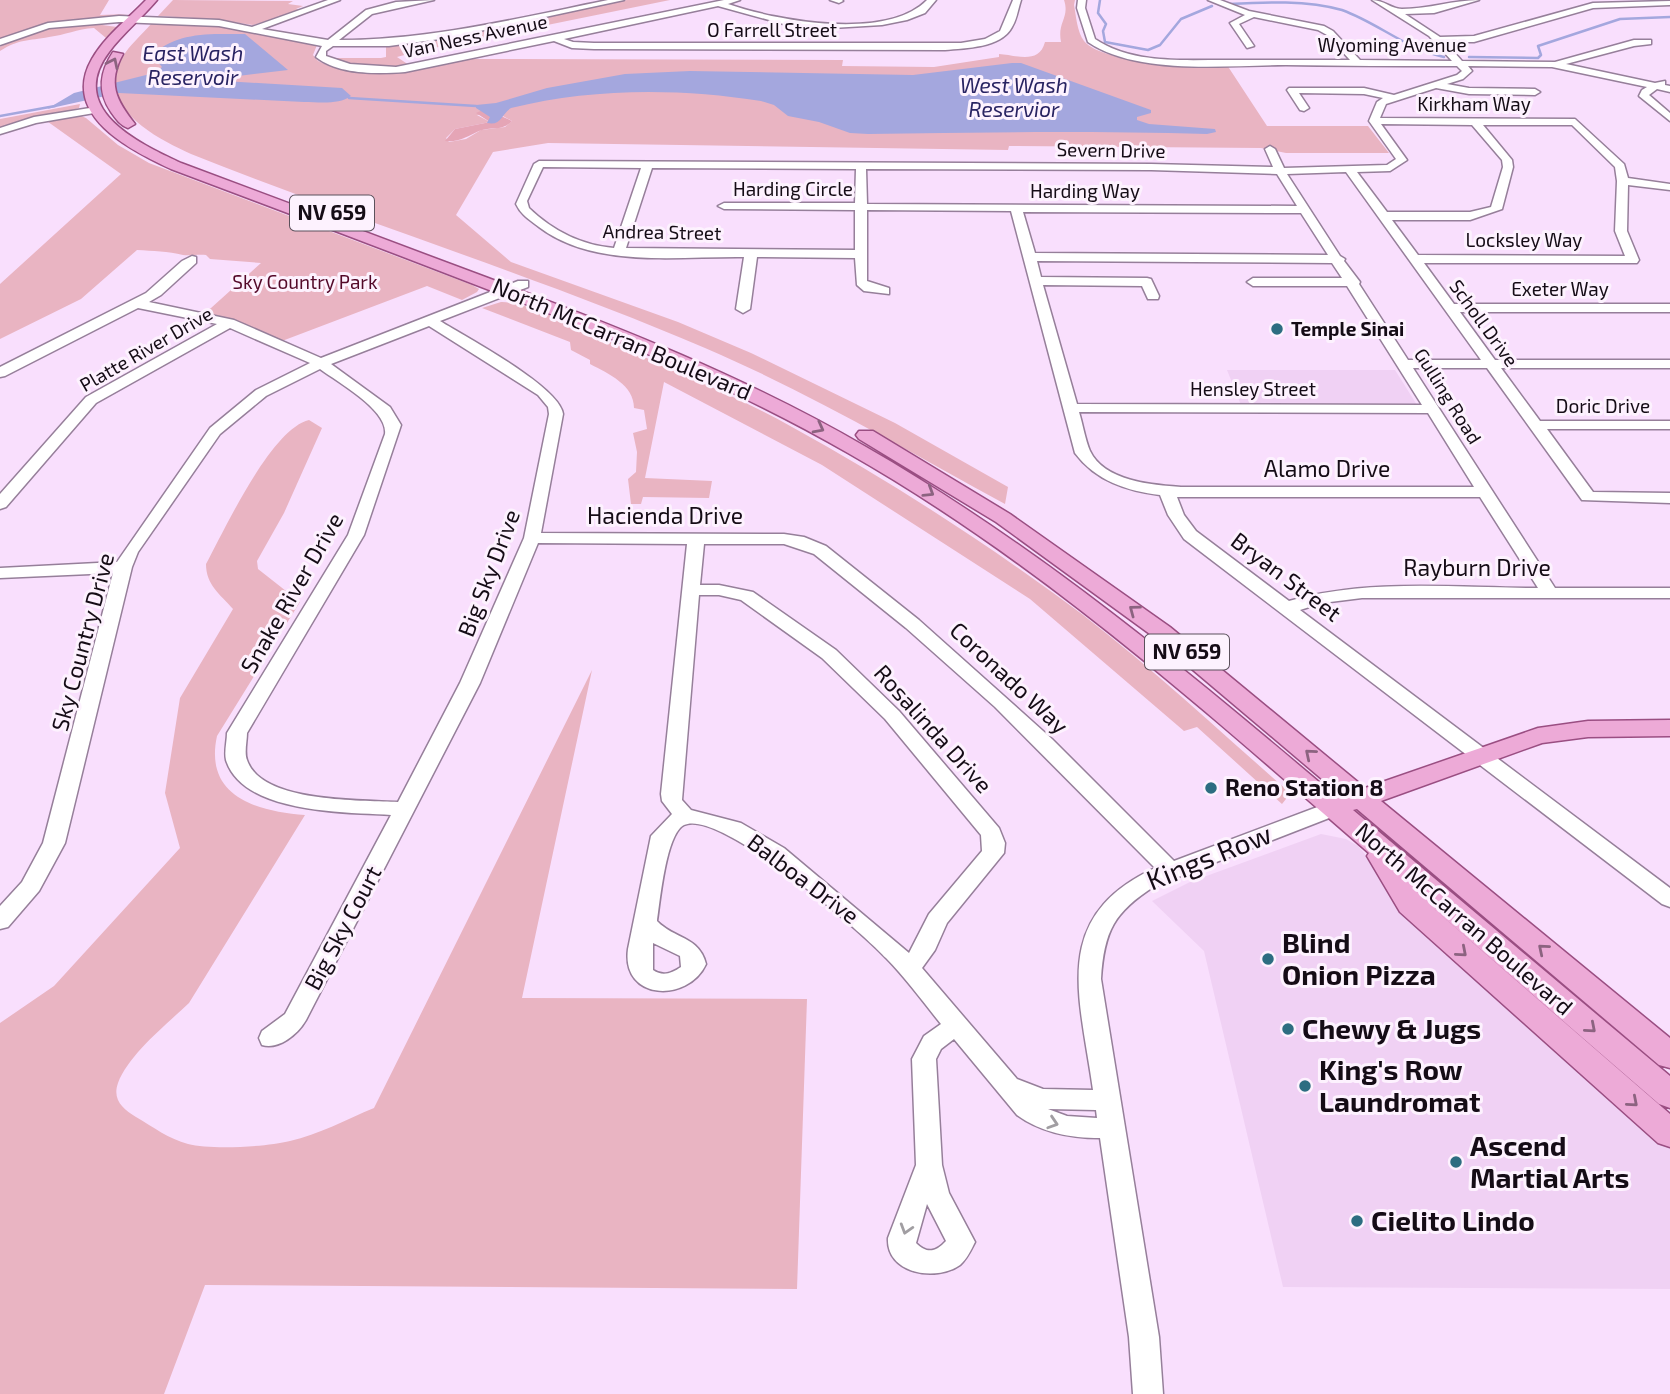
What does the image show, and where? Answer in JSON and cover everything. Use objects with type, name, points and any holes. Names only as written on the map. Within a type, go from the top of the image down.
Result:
[{"type":"main road","points":[[116,111],[94,106],[89,85],[93,66],[106,47],[152,0]]},
{"type":"main road","points":[[116,111],[107,92],[108,71],[121,48],[166,0]]},
{"type":"main road","name":"North McCarran Boulevard","points":[[94,106],[103,120],[119,135],[160,159],[515,287]]},
{"type":"main road","name":"North McCarran Boulevard","points":[[116,111],[143,136],[177,154],[515,287],[705,371],[880,453],[1003,518],[1127,605],[1215,674],[1348,803],[1670,1056]]},
{"type":"main road","name":"Kings Row","points":[[1348,803],[1538,736],[1561,732],[1670,728]]},
{"type":"main road","name":"North McCarran Boulevard","points":[[1348,803],[1375,843],[1670,1095]]},
{"type":"main road","points":[[1375,843],[1410,905],[1670,1134]]},
{"type":"street","points":[[253,29],[306,13],[336,0]]},
{"type":"street","points":[[330,44],[369,12],[430,0]]},
{"type":"street","points":[[0,42],[26,32],[132,20],[208,21],[330,44],[398,42],[476,30],[620,0]]},
{"type":"street","name":"Van Ness Avenue","points":[[330,44],[321,53],[324,60],[362,68],[389,70],[736,0]]},
{"type":"street","points":[[718,4],[764,18],[800,23],[859,24],[901,19],[922,12],[932,0]]},
{"type":"street","points":[[991,38],[1006,29],[1017,0]]},
{"type":"street","name":"Wyoming Avenue","points":[[1082,0],[1081,9],[1091,40],[1113,51],[1144,58],[1185,62],[1552,64],[1670,89]]},
{"type":"street","points":[[1212,0],[1252,15],[1305,23],[1326,30],[1358,63]]},
{"type":"street","points":[[1374,121],[1382,102],[1466,74],[1462,63],[1439,40],[1376,0]]},
{"type":"street","points":[[1398,12],[1434,10],[1475,0]]},
{"type":"street","points":[[1439,40],[1474,39],[1593,6],[1670,3]]},
{"type":"street","points":[[1250,46],[1234,23],[1252,15]]},
{"type":"street","points":[[901,19],[920,25]]},
{"type":"street","points":[[452,21],[476,30]]},
{"type":"street","points":[[699,47],[702,34]]},
{"type":"street","name":"O Farrell Street","points":[[553,38],[586,46],[927,48],[991,38]]},
{"type":"street","points":[[1552,64],[1633,43],[1648,42]]},
{"type":"street","points":[[1670,80],[1645,92],[1644,96],[1670,118]]},
{"type":"street","points":[[1436,84],[1469,91],[1535,92]]},
{"type":"street","points":[[1304,108],[1292,90],[1364,91],[1394,98]]},
{"type":"street","points":[[0,131],[94,106]]},
{"type":"street","name":"Kirkham Way","points":[[1374,121],[1575,122],[1614,158],[1623,174],[1623,181]]},
{"type":"street","name":"Severn Drive","points":[[539,163],[1151,167],[1280,171],[1382,169],[1396,166],[1402,160],[1374,121]]},
{"type":"street","points":[[1383,216],[1470,216],[1496,209],[1508,167],[1507,160],[1474,121]]},
{"type":"street","name":"Gulling Road","points":[[1270,149],[1280,171],[1354,282],[1550,593]]},
{"type":"street","name":"Andrea Street","points":[[539,163],[521,201],[525,212],[570,243],[619,252],[862,254]]},
{"type":"street","points":[[619,252],[648,164]]},
{"type":"street","points":[[861,166],[861,282],[869,288],[884,291]]},
{"type":"street","name":"Scholl Drive","points":[[1350,170],[1588,497]]},
{"type":"street","points":[[1623,181],[1670,187]]},
{"type":"street","name":"Locksley Way","points":[[1414,259],[1633,260],[1621,231],[1623,181]]},
{"type":"street","name":"Harding Circle","points":[[724,206],[863,207]]},
{"type":"street","name":"Harding Way","points":[[863,207],[1306,210]]},
{"type":"street","points":[[1016,208],[1083,453],[1098,469],[1136,486],[1167,491]]},
{"type":"street","points":[[743,309],[751,253]]},
{"type":"street","points":[[1028,257],[1174,254],[1339,259]]},
{"type":"street","points":[[0,373],[138,304],[162,289],[192,260]]},
{"type":"street","points":[[1142,268],[1153,296]]},
{"type":"street","points":[[1035,281],[1147,282]]},
{"type":"street","points":[[1253,282],[1354,282]]},
{"type":"street","name":"Sky Country Drive","points":[[0,921],[31,886],[54,843],[123,567],[130,552],[202,448],[227,418],[261,393],[320,363],[515,287]]},
{"type":"street","name":"Snake River Drive","points":[[138,304],[229,323],[320,363],[385,410],[394,425],[356,535],[237,733],[233,746],[239,770],[249,781],[282,797],[405,809]]},
{"type":"street","name":"Exeter Way","points":[[1450,308],[1670,308]]},
{"type":"street","name":"Big Sky Drive","points":[[405,809],[470,683],[532,538],[556,414],[555,406],[543,392],[429,320]]},
{"type":"street","name":"Platte River Drive","points":[[0,504],[91,400],[229,323]]},
{"type":"street","points":[[1405,364],[1670,364]]},
{"type":"street","name":"Hensley Street","points":[[1072,408],[1434,409]]},
{"type":"street","name":"Doric Drive","points":[[1535,425],[1670,425]]},
{"type":"street","name":"Alamo Drive","points":[[1167,491],[1486,492]]},
{"type":"street","name":"Bryan Street","points":[[1167,491],[1176,515],[1190,535],[1670,899]]},
{"type":"street","points":[[1588,497],[1670,498]]},
{"type":"street","name":"Hacienda Drive","points":[[532,538],[798,541]]},
{"type":"street","points":[[645,922],[662,836],[676,820],[685,816],[672,801],[671,794],[696,539]]},
{"type":"street","name":"Coronado Way","points":[[798,541],[826,554],[956,660],[1051,750],[1170,870]]},
{"type":"street","points":[[0,572],[123,567]]},
{"type":"street","name":"Rosalinda Drive","points":[[691,590],[719,590],[747,596],[829,654],[892,715],[991,833],[995,843],[993,853],[937,920],[923,950],[909,969]]},
{"type":"street","name":"Rayburn Drive","points":[[1286,608],[1320,598],[1362,593],[1670,593]]},
{"type":"street","name":"Kings Row","points":[[1148,1394],[1144,1337],[1089,979],[1088,958],[1093,938],[1115,902],[1142,882],[1348,803]]},
{"type":"street","name":"Big Sky Court","points":[[271,1038],[294,1020],[304,1003],[405,809]]},
{"type":"street","name":"Balboa Drive","points":[[685,816],[703,817],[733,828],[776,853],[871,931],[909,969],[1027,1108],[1041,1119],[1060,1126],[1112,1128]]},
{"type":"street","points":[[929,1166],[926,1049],[933,1040],[958,1026]]},
{"type":"street","name":"Balboa Drive","points":[[1009,1086],[1041,1099],[1107,1100]]},
{"type":"shaded area","points":[[485,109],[512,121],[504,127],[483,130],[459,140],[445,141],[455,129],[490,122],[476,113]]},
{"type":"shaded area","points":[[1227,370],[1395,370],[1417,405],[1241,405]]},
{"type":"shaded area","points":[[1321,834],[1346,839],[1358,846],[1670,1146],[1670,1289],[1283,1287],[1204,951],[1152,901],[1190,882]]},
{"type":"green space","points":[[0,0],[109,0],[100,15],[128,14],[52,24],[0,39]]},
{"type":"green space","points":[[173,0],[293,1],[288,4],[303,6],[296,9],[304,10],[253,25],[213,19],[158,16]]},
{"type":"green space","points":[[627,0],[670,0],[397,57],[409,65],[371,67],[333,58],[381,58],[386,57],[386,45],[439,39]]},
{"type":"green space","points":[[1064,0],[1075,0],[1080,33],[1084,41],[1095,49],[1110,55],[1151,62],[1227,65],[1267,126],[1368,126],[1389,153],[1286,153],[1261,148],[1009,146],[1008,150],[548,143],[493,152],[456,215],[511,262],[678,322],[751,353],[895,423],[1008,487],[1005,504],[820,403],[705,348],[578,297],[191,154],[161,139],[133,118],[122,105],[117,91],[116,75],[123,57],[151,24],[157,22],[218,25],[314,44],[317,45],[313,55],[327,65],[379,72],[465,59],[843,60],[842,66],[934,67],[999,57],[999,54],[1026,57],[1038,54],[1045,42],[1061,42]],"holes":[[[477,115],[501,115],[512,121],[505,127],[481,130],[466,139],[449,142],[446,138],[455,129],[490,122]]]},
{"type":"green space","points":[[95,24],[117,27],[106,38],[94,28],[18,42],[0,51],[0,47],[10,41],[33,32]]},
{"type":"green space","points":[[80,104],[79,108],[69,111],[0,128],[0,119]]},
{"type":"green space","name":"Sky Country Park","points":[[79,115],[118,145],[149,163],[479,289],[462,300],[427,286],[282,341],[241,323],[201,313],[211,308],[261,263],[210,259],[206,255],[137,250],[81,299],[0,339],[0,284],[121,174],[44,119]]},
{"type":"green space","points":[[501,302],[545,313],[730,395],[826,446],[927,507],[1024,572],[1116,641],[1287,790],[1286,799],[1282,804],[1197,727],[1184,731],[1030,599],[822,465],[664,382],[645,478],[712,481],[709,498],[643,497],[641,504],[631,504],[628,479],[636,472],[637,452],[633,433],[647,429],[644,410],[634,408],[630,393],[625,387],[590,364],[590,360],[571,350],[570,342],[482,308]]},
{"type":"green space","points":[[309,420],[322,428],[284,513],[257,561],[258,569],[300,602],[217,736],[215,756],[218,773],[226,786],[237,796],[268,809],[305,815],[189,1003],[149,1040],[123,1072],[116,1094],[120,1103],[131,1114],[174,1139],[198,1146],[224,1147],[267,1145],[301,1138],[374,1108],[592,670],[522,998],[807,999],[797,1289],[205,1285],[164,1394],[0,1394],[0,1023],[54,986],[180,848],[165,793],[180,698],[233,609],[211,584],[206,564],[250,482],[265,460],[294,427]]},
{"type":"water","name":"East Wash Reservoir","points":[[245,34],[288,70],[230,77],[222,79],[224,81],[342,88],[351,96],[341,101],[322,102],[119,93],[47,109],[74,93],[154,73],[162,67],[152,55],[173,42],[196,35]]},
{"type":"water","name":"West Wash Reservior","points":[[1021,63],[1151,110],[1151,113],[1137,117],[1137,120],[1149,124],[1215,129],[1216,132],[850,133],[819,122],[788,116],[774,105],[761,101],[667,92],[604,94],[542,101],[511,108],[496,123],[487,123],[490,117],[476,108],[476,105],[496,103],[547,88],[625,74],[690,71],[913,75]]},
{"type":"waterway","points":[[1100,0],[1098,13],[1106,24],[1103,31],[1105,42],[1148,50],[1160,45],[1181,19],[1212,6]]},
{"type":"waterway","points":[[1229,4],[1300,3],[1342,10],[1417,48],[1444,57]]},
{"type":"waterway","points":[[1469,57],[1538,58],[1541,55],[1538,46],[1620,19],[1670,17]]},
{"type":"waterway","points":[[349,98],[476,106]]},
{"type":"waterway","points":[[0,116],[55,106]]},
{"type":"place","name":"Temple Sinai","points":[[1277,329]]},
{"type":"place","name":"Reno Station 8","points":[[1211,788]]},
{"type":"place","name":"Blind Onion Pizza","points":[[1268,959]]},
{"type":"place","name":"Chewy & Jugs","points":[[1288,1029]]},
{"type":"place","name":"King's Row Laundromat","points":[[1305,1086]]},
{"type":"place","name":"Ascend Martial Arts","points":[[1456,1162]]},
{"type":"place","name":"Cielito Lindo","points":[[1357,1221]]}]
